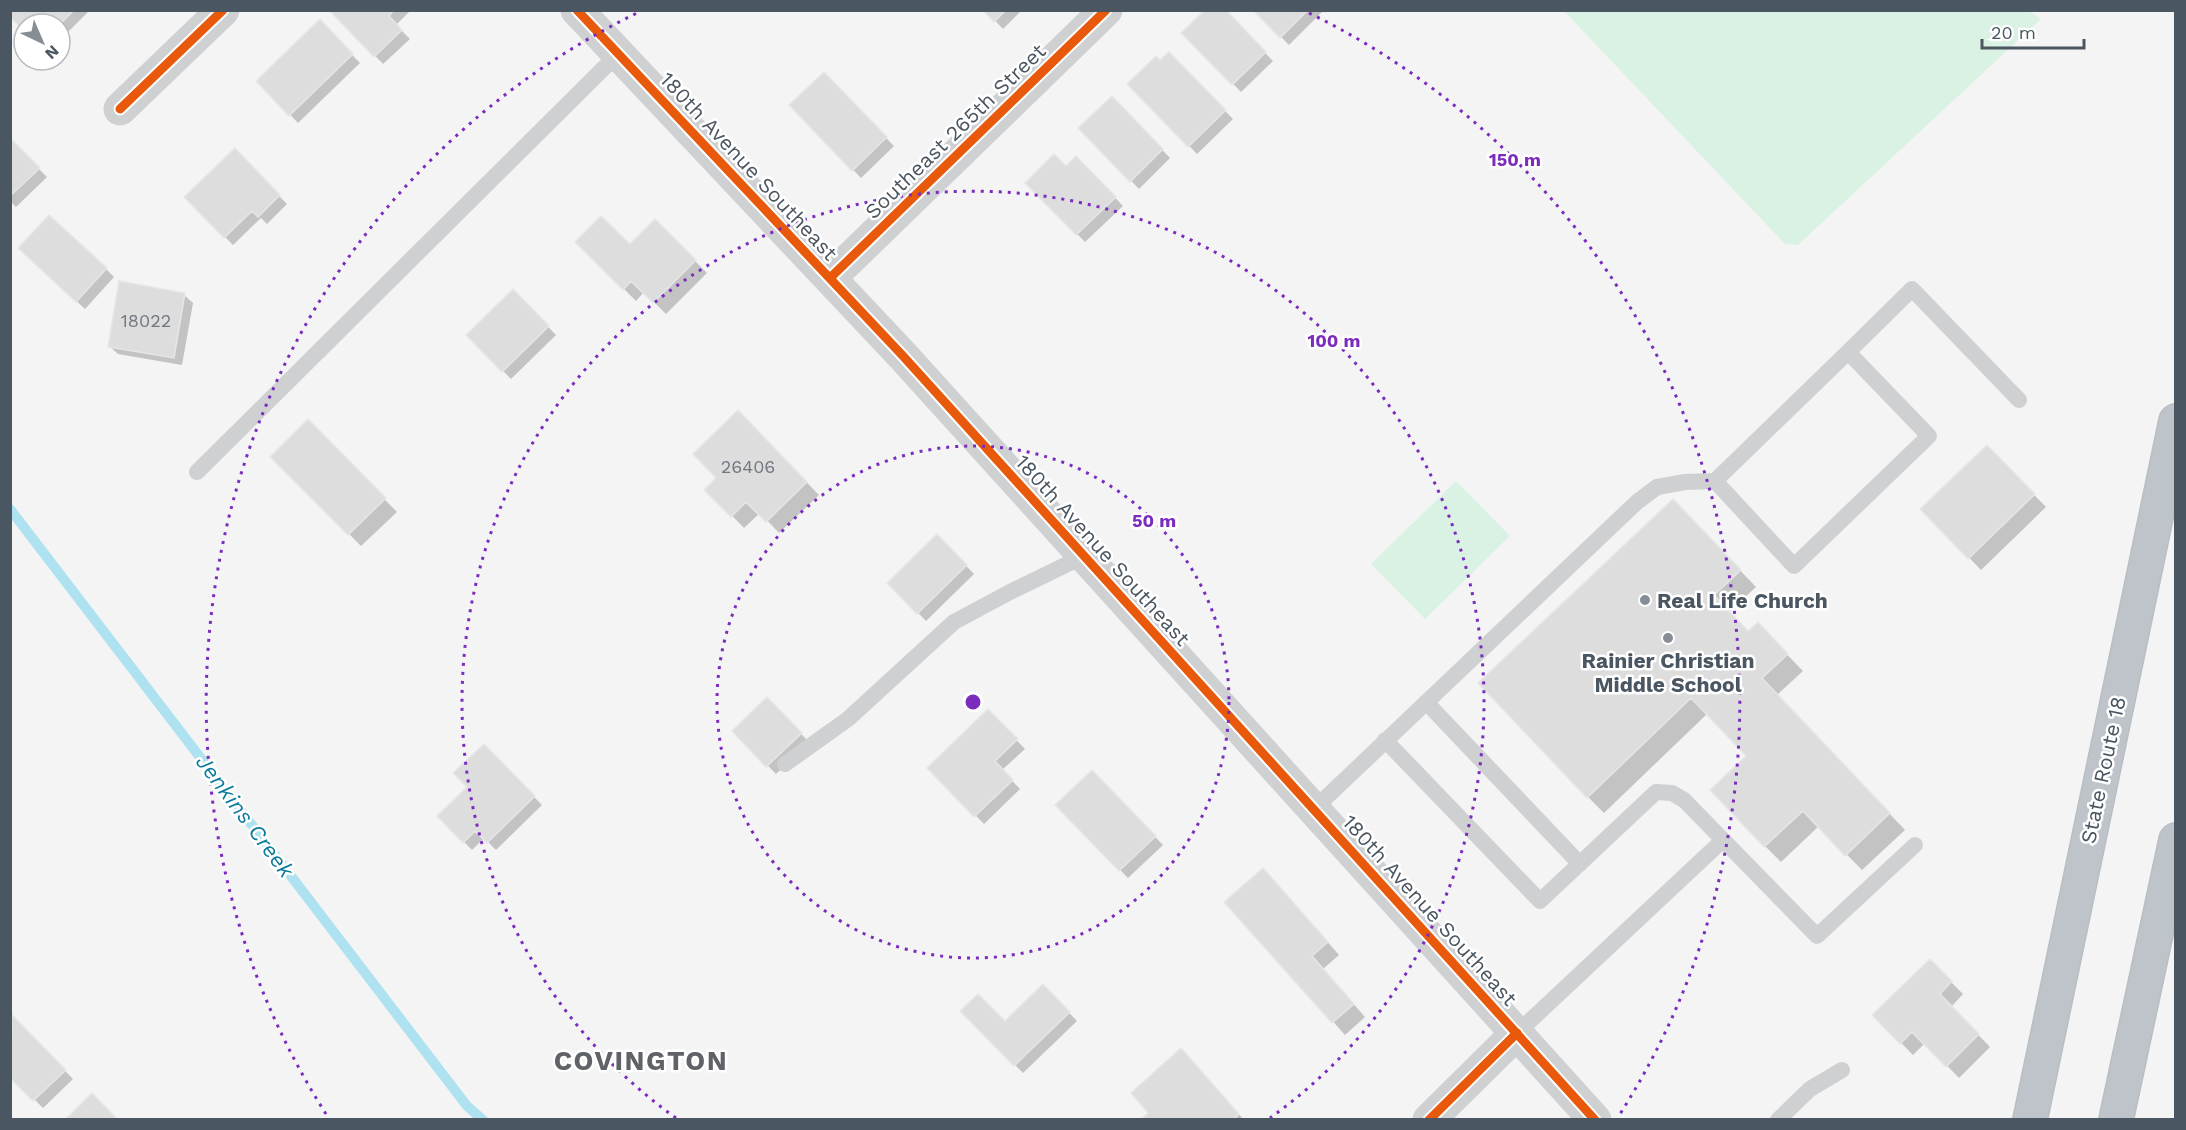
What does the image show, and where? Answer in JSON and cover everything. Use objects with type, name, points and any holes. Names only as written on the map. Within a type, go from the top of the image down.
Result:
[{"type":"highway","name":"State Route 18","points":[[2030,1119],[2175,421]]},
{"type":"highway","points":[[2116,1119],[2175,840]]},
{"type":"street","points":[[120,109],[223,10]]},
{"type":"street","name":"180th Avenue Southeast","points":[[577,10],[903,356],[1595,1119]]},
{"type":"street","name":"Southeast 265th Street","points":[[830,278],[1106,10]]},
{"type":"street","points":[[1429,1119],[1517,1033]]},
{"type":"lane","points":[[197,472],[618,54]]},
{"type":"lane","points":[[1314,808],[1637,502],[1657,487],[1685,482],[1714,481],[1912,289],[2019,400]]},
{"type":"lane","points":[[1714,481],[1794,566],[1929,436],[1848,352]]},
{"type":"lane","points":[[785,764],[848,719],[954,622],[1084,556]]},
{"type":"lane","points":[[1426,702],[1580,864]]},
{"type":"lane","points":[[1385,740],[1540,901],[1656,792],[1672,793],[1684,800],[1817,936],[1915,845]]},
{"type":"lane","points":[[1517,1033],[1723,840]]},
{"type":"lane","points":[[1778,1119],[1810,1089],[1842,1070]]},
{"type":"green space","points":[[1564,11],[2029,11],[2041,19],[1798,245],[1785,244]]},
{"type":"green space","points":[[1456,481],[1510,536],[1425,619],[1371,564]]},
{"type":"building","points":[[10,10],[74,10],[72,12],[12,12],[12,19]]},
{"type":"building","points":[[329,10],[394,10],[389,16],[402,30],[374,57]]},
{"type":"building","points":[[983,10],[1006,10],[994,22]]},
{"type":"building","points":[[1205,10],[1226,10],[1266,52],[1232,85],[1181,33]]},
{"type":"building","points":[[1253,10],[1308,10],[1280,38]]},
{"type":"building","points":[[320,19],[353,54],[289,116],[256,81]]},
{"type":"building","points":[[1169,52],[1226,110],[1188,147],[1127,84],[1156,56],[1160,60]]},
{"type":"building","points":[[824,72],[887,137],[852,171],[789,105]]},
{"type":"building","points":[[1112,96],[1163,149],[1130,182],[1078,128]]},
{"type":"building","points":[[10,138],[40,168],[10,196]]},
{"type":"building","points":[[235,148],[280,195],[258,217],[252,211],[224,238],[184,197]]},
{"type":"building","points":[[1054,154],[1066,166],[1076,156],[1116,197],[1076,235],[1025,183]]},
{"type":"building","points":[[49,215],[107,268],[76,302],[18,248]]},
{"type":"building","points":[[601,216],[630,244],[655,219],[696,260],[653,303],[631,281],[623,290],[575,242]]},
{"type":"building","points":[[119,281],[185,293],[174,358],[108,347]]},
{"type":"building","points":[[513,289],[549,326],[502,372],[466,335]]},
{"type":"building","points":[[738,410],[807,482],[766,522],[746,502],[731,517],[704,490],[716,478],[693,454]]},
{"type":"building","points":[[308,419],[386,498],[348,535],[270,457]]},
{"type":"building","points":[[1987,445],[2035,494],[1968,559],[1920,509]]},
{"type":"building","points":[[1673,499],[1741,570],[1714,595],[1748,631],[1758,622],[1788,654],[1762,678],[1890,813],[1845,856],[1803,811],[1764,847],[1710,790],[1746,756],[1691,698],[1587,798],[1478,683]]},
{"type":"building","points":[[937,534],[967,565],[917,614],[887,583]]},
{"type":"building","points":[[767,697],[802,733],[766,767],[732,731]]},
{"type":"building","points":[[988,709],[1018,739],[995,761],[1013,780],[974,817],[927,768]]},
{"type":"building","points":[[484,744],[535,796],[487,843],[475,831],[463,843],[437,816],[467,787],[453,773]]},
{"type":"building","points":[[1092,770],[1156,836],[1119,871],[1055,805]]},
{"type":"building","points":[[1263,868],[1328,942],[1312,956],[1354,1004],[1332,1023],[1224,902]]},
{"type":"building","points":[[1930,959],[1952,981],[1940,994],[1979,1034],[1946,1067],[1912,1032],[1900,1044],[1872,1015]]},
{"type":"building","points":[[1043,984],[1070,1012],[1014,1066],[960,1011],[978,994],[1005,1021]]},
{"type":"building","points":[[12,1015],[66,1070],[33,1101],[10,1078]]},
{"type":"building","points":[[1181,1048],[1239,1114],[1233,1120],[1141,1120],[1148,1113],[1131,1093]]},
{"type":"building","points":[[92,1093],[118,1120],[65,1120]]},
{"type":"waterway","name":"Jenkins Creek","points":[[10,509],[467,1106],[483,1120]]},
{"type":"cycle path","points":[[120,109],[223,10]]},
{"type":"cycle path","points":[[577,10],[903,356],[1595,1120]]},
{"type":"cycle path","points":[[830,278],[1106,10]]},
{"type":"cycle path","points":[[1429,1120],[1517,1033]]},
{"type":"place","name":"Real Life Church","points":[[1645,600]]},
{"type":"place","name":"Rainier Christian Middle School","points":[[1668,638]]},
{"type":"district","name":"COVINGTON","points":[[641,1061]]}]
